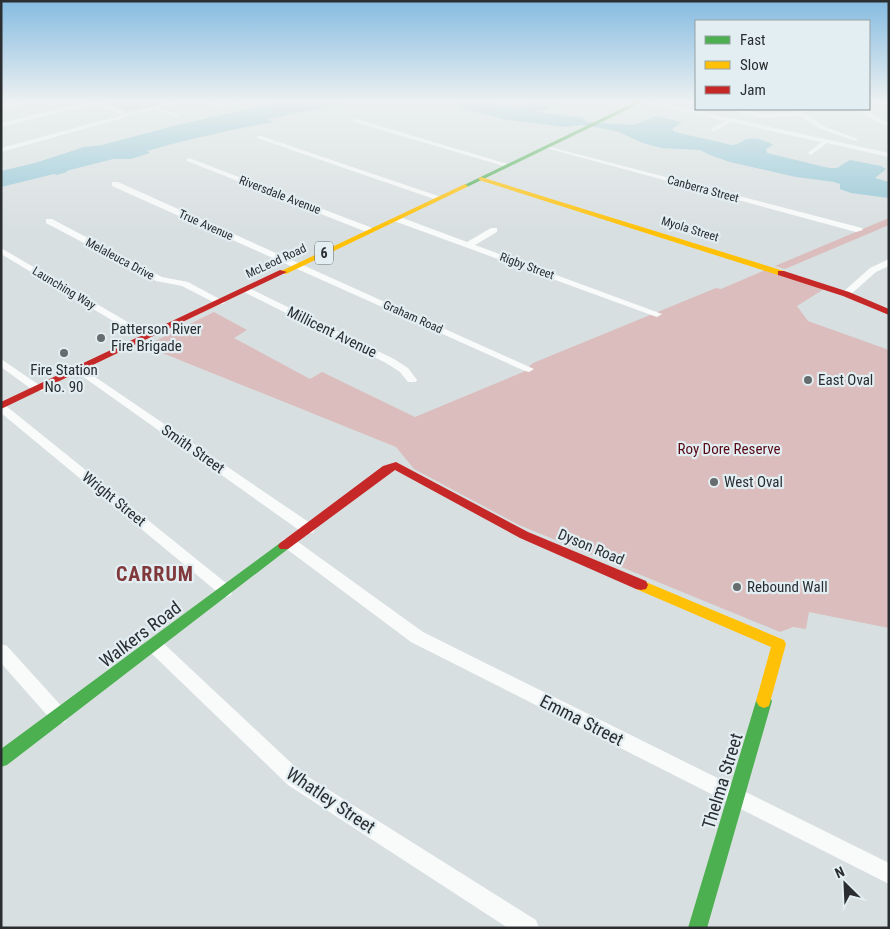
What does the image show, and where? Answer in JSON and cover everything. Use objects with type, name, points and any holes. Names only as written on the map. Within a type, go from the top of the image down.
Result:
[{"type":"street","points":[[1,150],[21,144]]},
{"type":"street","points":[[281,144],[440,198]]},
{"type":"street","points":[[436,144],[509,166]]},
{"type":"street","name":"McLeod Road","points":[[1,406],[553,144]]},
{"type":"street","points":[[811,153],[822,144]]},
{"type":"street","points":[[841,144],[889,155]]},
{"type":"street","name":"Canberra Street","points":[[548,147],[858,230]]},
{"type":"street","name":"Riversdale Avenue","points":[[189,160],[372,231]]},
{"type":"street","name":"Myola Street","points":[[481,179],[772,268],[846,294],[889,312]]},
{"type":"street","name":"True Avenue","points":[[115,184],[297,266]]},
{"type":"street","name":"Rigby Street","points":[[397,218],[657,314]]},
{"type":"street","name":"Melaleuca Drive","points":[[50,221],[159,280],[185,284],[220,302]]},
{"type":"street","points":[[468,245],[494,230]]},
{"type":"street","points":[[1,241],[7,245],[10,256]]},
{"type":"street","name":"Launching Way","points":[[1,250],[128,326],[145,333],[154,333]]},
{"type":"street","points":[[846,294],[873,270],[889,262]]},
{"type":"street","name":"Graham Road","points":[[297,266],[529,369]]},
{"type":"street","name":"Millicent Avenue","points":[[247,290],[390,361],[404,370],[412,380]]},
{"type":"street","name":"Launching Way","points":[[128,326],[132,338],[137,342]]},
{"type":"street","points":[[1,362],[38,389]]},
{"type":"street","name":"Smith Street","points":[[79,369],[308,528]]},
{"type":"street","name":"Wright Street","points":[[1,406],[226,591]]},
{"type":"street","name":"Walkers Road","points":[[1,760],[387,468],[396,466]]},
{"type":"street","name":"Dyson Road","points":[[396,466],[524,534],[779,644]]},
{"type":"street","name":"Emma Street","points":[[289,543],[417,637],[889,874]]},
{"type":"street","name":"Thelma Street","points":[[697,928],[769,685],[779,644]]},
{"type":"street","name":"Whatley Street","points":[[154,645],[295,779],[528,928]]},
{"type":"street","points":[[1,651],[59,716]]},
{"type":"green space","points":[[889,218],[889,225],[785,269],[775,266]]},
{"type":"green space","name":"Roy Dore Reserve","points":[[765,270],[824,289],[797,306],[808,321],[889,350],[889,628],[809,612],[806,629],[793,627],[780,632],[519,525],[414,469],[396,447],[145,346],[214,312],[247,330],[234,338],[310,379],[322,372],[415,417],[523,372],[533,363],[716,288],[721,289]]},
{"type":"water","points":[[173,144],[147,151],[150,153],[131,159],[113,159],[57,175],[54,174],[1,187],[1,171],[35,163],[84,147]]},
{"type":"water","points":[[648,144],[772,144],[766,149],[767,153],[829,168],[837,168],[850,160],[881,166],[886,169],[875,178],[889,182],[889,198],[851,193],[840,189],[840,184],[834,182],[796,177],[730,162],[700,150],[661,148]]},
{"type":"traffic: fast","points":[[465,186],[552,144]]},
{"type":"traffic: fast","points":[[1,759],[284,546]]},
{"type":"traffic: fast","points":[[697,928],[764,701]]},
{"type":"traffic: slow","points":[[481,179],[781,273]]},
{"type":"traffic: slow","points":[[283,272],[465,186]]},
{"type":"traffic: slow","points":[[641,585],[779,644],[764,701]]},
{"type":"traffic: jam","points":[[1,406],[283,272]]},
{"type":"traffic: jam","points":[[781,273],[846,294],[889,312]]},
{"type":"traffic: jam","points":[[284,546],[387,469],[396,466],[524,535],[641,585]]},
{"type":"place","name":"Patterson River Fire Brigade","points":[[101,338]]},
{"type":"place","name":"Fire Station No. 90","points":[[64,353]]},
{"type":"place","name":"East Oval","points":[[808,380]]},
{"type":"place","name":"West Oval","points":[[714,482]]},
{"type":"place","name":"Rebound Wall","points":[[737,587]]},
{"type":"district","name":"CARRUM","points":[[155,574]]}]
